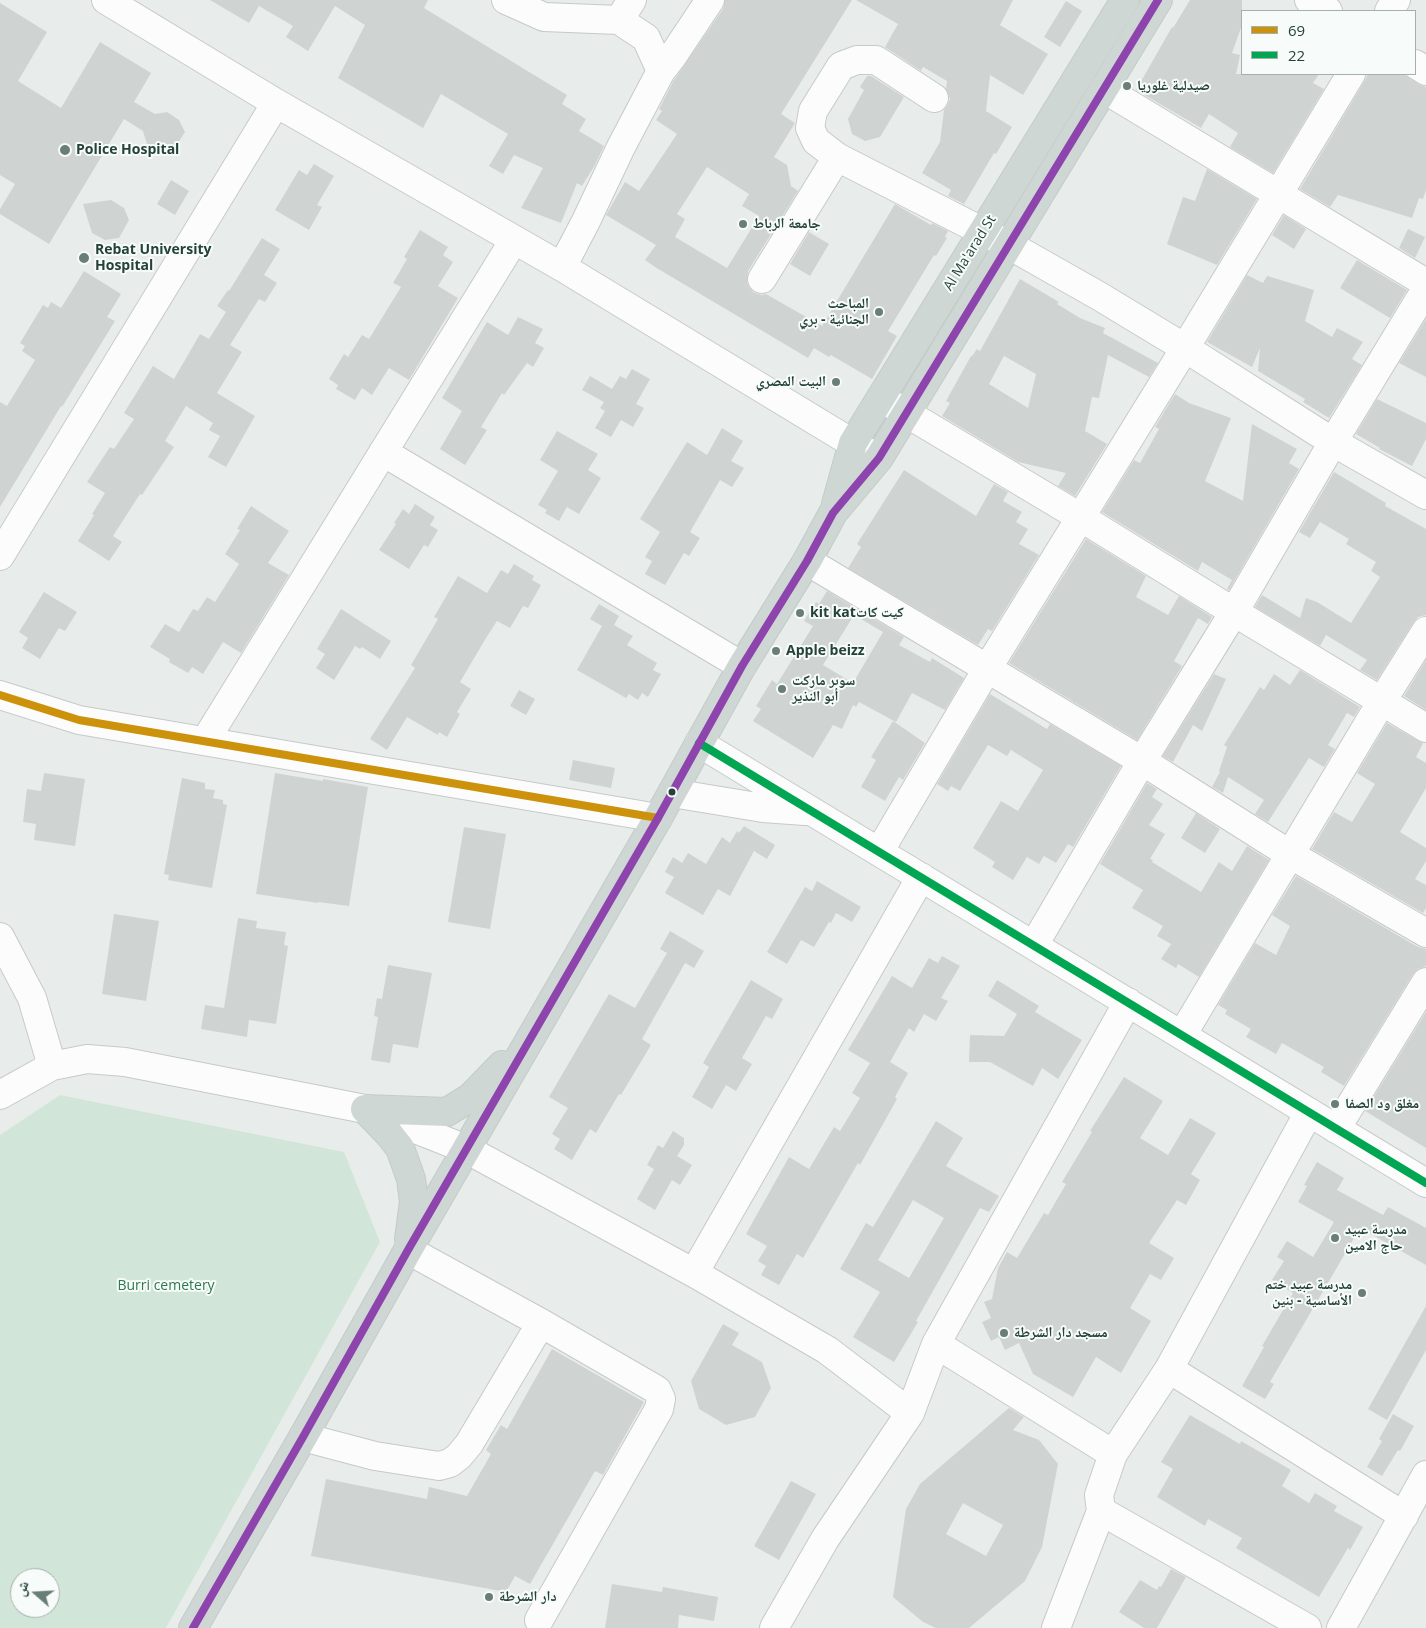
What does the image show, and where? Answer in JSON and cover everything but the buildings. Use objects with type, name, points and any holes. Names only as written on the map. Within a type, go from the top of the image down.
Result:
[{"type":"main road","name":"Al Ma'arad St","points":[[834,513],[853,443],[1125,0]]},
{"type":"main road","name":"Al Ma'arad St","points":[[193,1628],[532,1033],[658,818],[742,666],[807,561],[834,513],[879,458],[1158,0]]},
{"type":"main road","points":[[365,1108],[447,1112],[471,1097],[532,1033]]},
{"type":"main road","points":[[365,1108],[400,1148],[411,1179],[414,1202],[408,1250]]},
{"type":"street","points":[[106,0],[138,8],[276,103],[562,267],[879,458]]},
{"type":"street","points":[[506,0],[544,17],[625,10],[646,38],[661,71]]},
{"type":"street","points":[[562,267],[661,71],[710,0]]},
{"type":"street","points":[[1309,0],[1326,10]]},
{"type":"street","points":[[934,98],[876,60],[857,60],[842,66],[813,111],[810,128],[816,141],[837,157],[1009,245],[1099,296],[1333,442],[1426,495]]},
{"type":"street","points":[[879,852],[987,668],[1185,348],[1350,75]]},
{"type":"street","points":[[1104,89],[1426,283]]},
{"type":"street","points":[[0,556],[276,103]]},
{"type":"street","points":[[762,279],[837,157]]},
{"type":"street","points":[[205,741],[514,240]]},
{"type":"street","points":[[1034,946],[1142,761],[1234,612],[1333,442],[1426,289]]},
{"type":"street","points":[[881,398],[1426,728]]},
{"type":"street","points":[[382,452],[742,666]]},
{"type":"street","points":[[807,561],[1142,761],[1291,856],[1426,933]]},
{"type":"street","points":[[1182,1036],[1382,701],[1426,631]]},
{"type":"street","points":[[0,695],[80,720],[658,818]]},
{"type":"street","points":[[699,743],[1426,1182]]},
{"type":"street","points":[[672,793],[763,808],[812,811]]},
{"type":"street","points":[[694,1273],[921,877]]},
{"type":"street","points":[[0,937],[32,998],[52,1066]]},
{"type":"street","points":[[1336,1128],[1426,982]]},
{"type":"street","points":[[774,1628],[825,1539],[910,1413],[936,1344],[1128,1002]]},
{"type":"street","points":[[0,1095],[52,1066],[87,1059],[126,1062],[365,1108],[466,1149],[694,1273],[827,1350],[910,1413]]},
{"type":"street","points":[[1056,1628],[1100,1511],[1099,1495],[1113,1454],[1169,1369],[1309,1112]]},
{"type":"street","points":[[408,1250],[541,1323],[656,1390],[661,1399],[659,1409],[538,1620]]},
{"type":"street","points":[[303,1437],[375,1456],[439,1466],[450,1463],[460,1456],[469,1444],[541,1323]]},
{"type":"street","points":[[936,1344],[1113,1454]]},
{"type":"street","points":[[1169,1369],[1404,1516]]},
{"type":"street","points":[[1341,1628],[1426,1475]]},
{"type":"street","points":[[1100,1511],[1307,1628]]},
{"type":"green space","name":"Burri cemetery","points":[[60,1095],[344,1152],[380,1242],[166,1628],[0,1628],[0,1135]]},
{"type":"transit line","points":[[193,1628],[408,1250],[658,818],[742,666],[807,561],[833,513],[879,458],[1158,0]]},
{"type":"transit line","name":"69","points":[[0,695],[79,720],[658,818]]},
{"type":"transit line","name":"22","points":[[699,743],[1426,1183]]},
{"type":"place","name":"صيدلية غلوريا","points":[[1127,86]]},
{"type":"place","name":"Police Hospital","points":[[65,150]]},
{"type":"place","name":"جامعة الرباط","points":[[743,224]]},
{"type":"place","name":"Rebat University Hospital","points":[[84,258]]},
{"type":"place","name":"المباحث الجنائية - بري","points":[[879,312]]},
{"type":"place","name":"البيت المصري","points":[[836,382]]},
{"type":"place","name":"kit katكيت كات","points":[[800,613]]},
{"type":"place","name":"Apple beizz","points":[[776,651]]},
{"type":"place","name":"سوبر ماركت أبو النذير","points":[[782,689]]},
{"type":"place","name":"مغلق ود الصفا","points":[[1335,1104]]},
{"type":"place","name":"مدرسة عبيد حاج الامين","points":[[1335,1238]]},
{"type":"place","name":"مدرسة عبيد ختم الأساسية - بنين","points":[[1362,1293]]},
{"type":"place","name":"مسجد دار الشرطة","points":[[1004,1333]]},
{"type":"place","name":"دار الشرطة","points":[[489,1597]]}]
